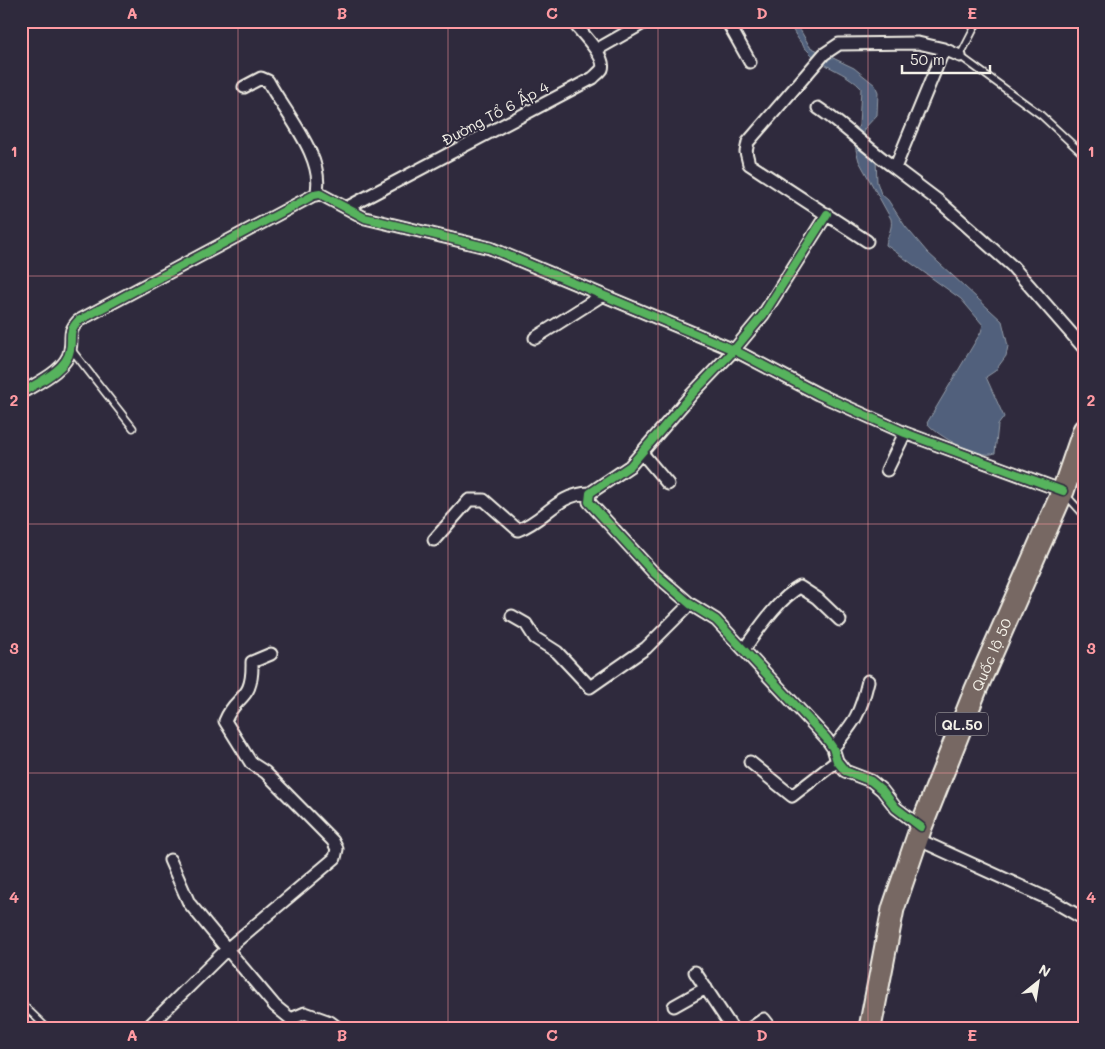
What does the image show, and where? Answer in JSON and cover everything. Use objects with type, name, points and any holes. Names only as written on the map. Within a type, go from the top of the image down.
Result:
[{"type":"highway","name":"Quốc lộ 50","points":[[870,1028],[893,909],[919,833],[976,689],[1063,491],[1084,430]]},
{"type":"street","points":[[572,21],[596,50],[647,21]]},
{"type":"street","points":[[727,21],[750,62]]},
{"type":"street","points":[[866,241],[748,164],[746,152],[748,142],[824,54],[839,44],[918,43],[944,49],[960,56]]},
{"type":"street","points":[[895,168],[944,49]]},
{"type":"street","name":"Đường Tổ 6 Ấp 4","points":[[348,207],[593,78],[602,68],[603,62],[596,50]]},
{"type":"street","points":[[244,87],[261,78],[268,81],[314,160],[320,183],[316,195]]},
{"type":"street","points":[[818,108],[841,123],[865,147],[940,202],[1012,266],[1084,348]]},
{"type":"street","points":[[21,393],[58,369],[67,358],[71,349],[69,337],[78,321],[316,195],[327,196],[365,218],[490,248],[734,350],[818,394],[905,433],[1063,491]]},
{"type":"street","points":[[434,540],[468,500],[484,500],[518,530],[530,526],[550,508],[564,499],[576,494],[590,493],[630,466],[763,315],[827,214]]},
{"type":"street","points":[[535,338],[601,296]]},
{"type":"street","points":[[887,470],[905,433]]},
{"type":"street","points":[[642,453],[668,484]]},
{"type":"street","points":[[590,493],[589,502],[647,565],[690,604],[716,620],[744,649],[833,748],[837,761],[845,771],[871,781],[882,790],[919,833],[1053,901],[1084,919]]},
{"type":"street","points":[[744,649],[766,619],[793,591],[800,587],[817,598],[840,620]]},
{"type":"street","points":[[512,616],[526,624],[535,638],[557,652],[590,687],[646,648],[690,604]]},
{"type":"street","points":[[147,1028],[227,950],[335,858],[337,849],[332,841],[271,777],[251,763],[225,721],[229,712],[241,701],[251,687],[252,662],[271,654]]},
{"type":"street","points":[[833,748],[854,724],[860,712],[868,681]]},
{"type":"street","points":[[750,762],[792,796],[837,761]]},
{"type":"street","points":[[170,860],[189,903],[276,1006],[291,1018],[305,1013],[330,1022],[338,1028]]},
{"type":"street","points":[[695,972],[732,1028]]},
{"type":"street","points":[[674,1006],[706,988]]},
{"type":"street","points":[[751,1028],[764,1019],[771,1028]]},
{"type":"lane","points":[[978,21],[960,56],[1041,115],[1084,155]]},
{"type":"lane","points":[[71,349],[133,428]]},
{"type":"lane","points":[[1063,491],[1084,515]]},
{"type":"lane","points":[[21,1003],[47,1028]]},
{"type":"water","points":[[789,21],[795,21],[810,47],[854,68],[875,85],[878,92],[877,115],[864,129],[864,148],[876,160],[877,182],[881,194],[888,200],[905,226],[927,252],[1002,321],[1008,346],[1006,356],[995,371],[986,377],[1004,417],[998,425],[995,453],[979,453],[959,446],[927,423],[981,332],[983,325],[961,299],[886,245],[891,219],[859,161],[856,150],[854,137],[859,125],[861,88],[852,80],[811,54],[798,38]]},
{"type":"cycle path","points":[[21,393],[50,375],[63,364],[70,350],[71,332],[78,321],[314,195],[320,194],[365,218],[490,248],[734,350],[818,394],[905,433],[1063,491]]},
{"type":"cycle path","points":[[827,214],[763,315],[630,466],[590,493],[589,502],[653,572],[690,604],[716,620],[826,738],[833,748],[837,761],[845,771],[871,781],[882,790],[896,808],[921,827]]}]
